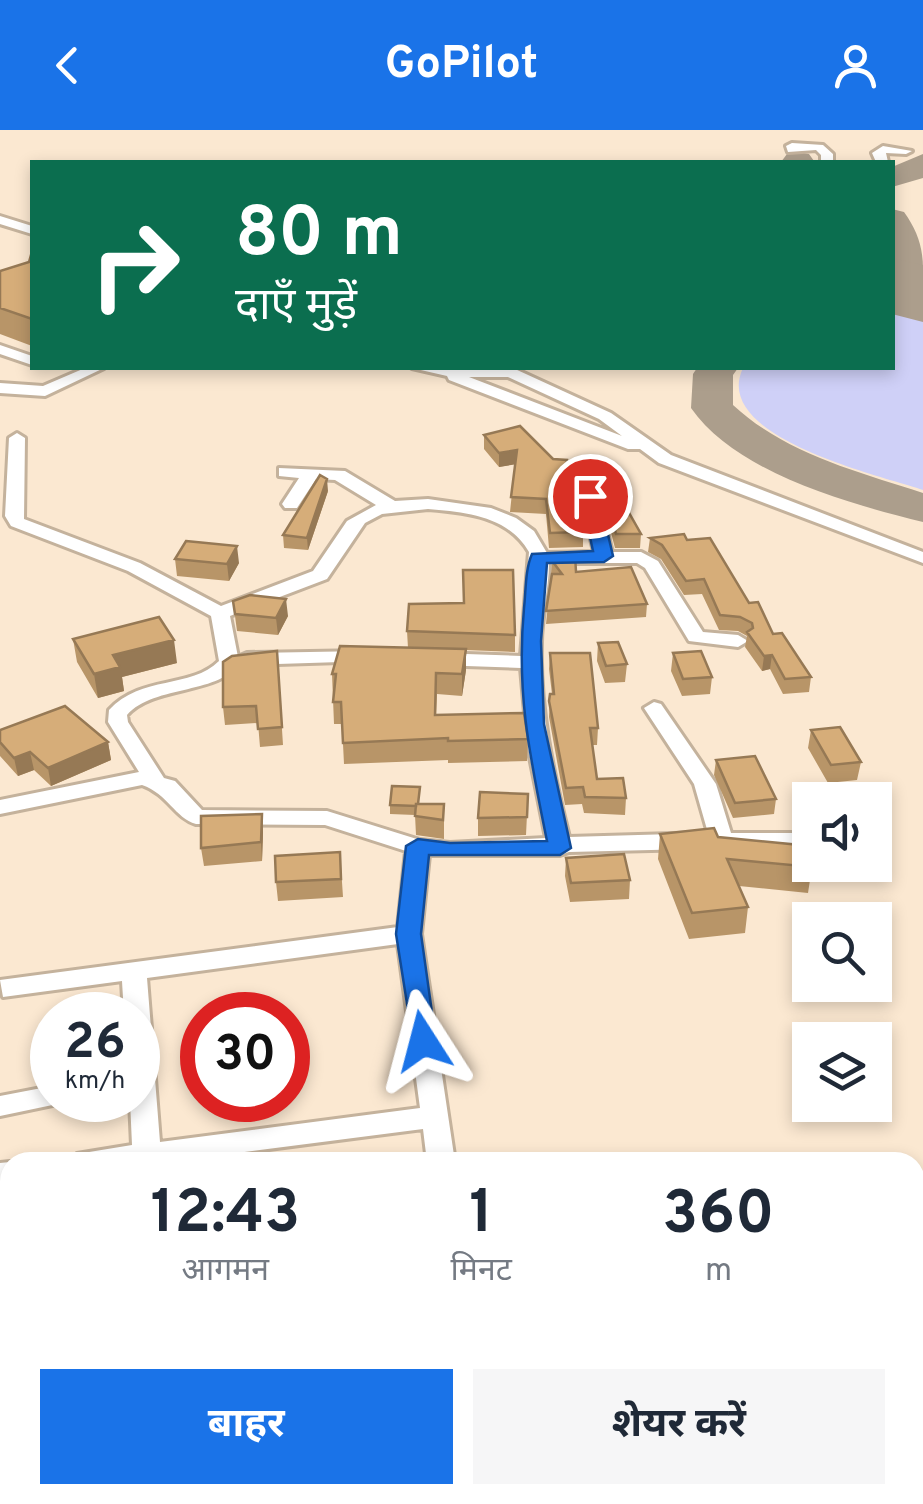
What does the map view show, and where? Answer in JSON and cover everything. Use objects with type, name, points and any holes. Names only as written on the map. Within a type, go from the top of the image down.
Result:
[{"type":"street","points":[[792,150],[792,146],[818,148],[827,154],[827,160]]},
{"type":"street","points":[[881,160],[878,153],[883,149],[906,152]]},
{"type":"street","points":[[0,220],[30,229]]},
{"type":"street","points":[[0,349],[30,360]]},
{"type":"street","points":[[56,370],[75,377]]},
{"type":"street","points":[[0,388],[44,390],[91,370]]},
{"type":"street","points":[[433,370],[497,370],[522,377],[605,416],[665,459],[923,558]]},
{"type":"street","points":[[16,438],[17,522],[34,532],[134,567],[220,613],[320,575],[332,566],[358,520],[390,506],[423,502],[501,519],[529,535],[539,558],[531,662],[536,745],[560,848]]},
{"type":"street","points":[[285,472],[311,472],[352,480],[390,506]]},
{"type":"street","points":[[292,504],[311,472]]},
{"type":"street","points":[[590,496],[604,556]]},
{"type":"street","points":[[539,558],[604,556],[648,560],[696,637],[738,641]]},
{"type":"street","points":[[220,613],[229,661]]},
{"type":"street","points":[[154,779],[116,714],[128,700],[218,673],[229,661],[303,656],[382,658]]},
{"type":"street","points":[[420,659],[531,662]]},
{"type":"street","points":[[654,708],[705,784],[721,838]]},
{"type":"street","points":[[0,807],[117,780],[154,779],[168,786],[196,817],[327,818],[418,846],[450,850],[721,838],[792,840]]},
{"type":"street","points":[[418,846],[408,934],[439,1152]]},
{"type":"street","points":[[4,988],[408,934]]},
{"type":"street","points":[[134,970],[136,992]]},
{"type":"street","points":[[0,1106],[30,1100]]},
{"type":"street","points":[[162,1152],[434,1116]]},
{"type":"street","points":[[144,1122],[147,1152]]},
{"type":"shaded area","points":[[895,307],[923,314],[923,490],[804,449],[774,433],[751,414],[739,392],[743,370],[895,370]]},
{"type":"building","points":[[30,258],[30,318],[0,308],[0,271]]},
{"type":"building","points":[[520,426],[553,459],[567,460],[565,481],[578,481],[583,532],[550,533],[546,499],[511,497],[517,450],[499,453],[484,435]]},
{"type":"building","points":[[320,475],[327,479],[307,538],[283,535]]},
{"type":"building","points":[[615,488],[641,534],[616,534],[604,489]]},
{"type":"building","points":[[684,534],[687,540],[710,538],[749,603],[758,602],[773,634],[782,633],[811,677],[785,679],[772,655],[764,656],[747,632],[753,628],[752,623],[720,615],[704,579],[686,581],[662,545],[650,538]]},
{"type":"building","points":[[186,541],[237,546],[227,564],[175,559]]},
{"type":"building","points":[[553,554],[575,554],[576,572],[631,567],[647,604],[546,611],[552,574],[562,574],[553,562]]},
{"type":"building","points":[[463,570],[513,570],[515,635],[407,631],[409,604],[464,603]]},
{"type":"building","points":[[250,595],[286,599],[276,618],[235,614],[233,601]]},
{"type":"building","points":[[159,617],[174,640],[113,655],[120,667],[94,674],[73,639]]},
{"type":"building","points":[[618,642],[627,664],[606,666],[598,643]]},
{"type":"building","points":[[340,646],[466,649],[462,674],[436,673],[435,715],[524,713],[528,739],[343,743],[341,702],[333,702],[336,674],[332,674]]},
{"type":"building","points":[[277,651],[282,727],[258,729],[256,706],[223,707],[223,662],[232,656]]},
{"type":"building","points":[[701,651],[712,677],[683,679],[673,653]]},
{"type":"building","points":[[550,653],[590,653],[598,728],[590,728],[597,779],[623,778],[626,798],[585,797],[583,787],[566,788],[549,701],[550,694],[554,694]]},
{"type":"building","points":[[65,706],[108,742],[48,768],[30,752],[14,758],[0,742],[0,730]]},
{"type":"building","points":[[840,727],[861,762],[831,765],[811,730]]},
{"type":"building","points":[[755,756],[776,799],[735,803],[716,760]]},
{"type":"building","points":[[392,786],[420,787],[418,804],[390,805]]},
{"type":"building","points":[[480,792],[528,794],[527,817],[478,818]]},
{"type":"building","points":[[416,804],[444,804],[443,820],[415,816]]},
{"type":"building","points":[[262,814],[261,842],[201,848],[201,816]]},
{"type":"building","points":[[714,828],[718,837],[792,844],[792,865],[727,859],[748,907],[692,913],[660,834]]},
{"type":"building","points":[[340,852],[341,879],[276,882],[275,856]]},
{"type":"building","points":[[624,854],[630,880],[571,883],[566,858]]},
{"type":"taxiway","points":[[895,177],[920,169],[923,163]]},
{"type":"taxiway","points":[[895,225],[912,261]]},
{"type":"taxiway","points":[[716,370],[712,408],[757,445],[810,471],[923,508]]},
{"type":"runway","points":[[895,286],[923,294]]},
{"type":"route","points":[[423,1041],[408,934],[418,846],[450,850],[560,848],[540,768],[534,724],[531,641],[536,579],[539,558],[604,556],[590,496]]}]
